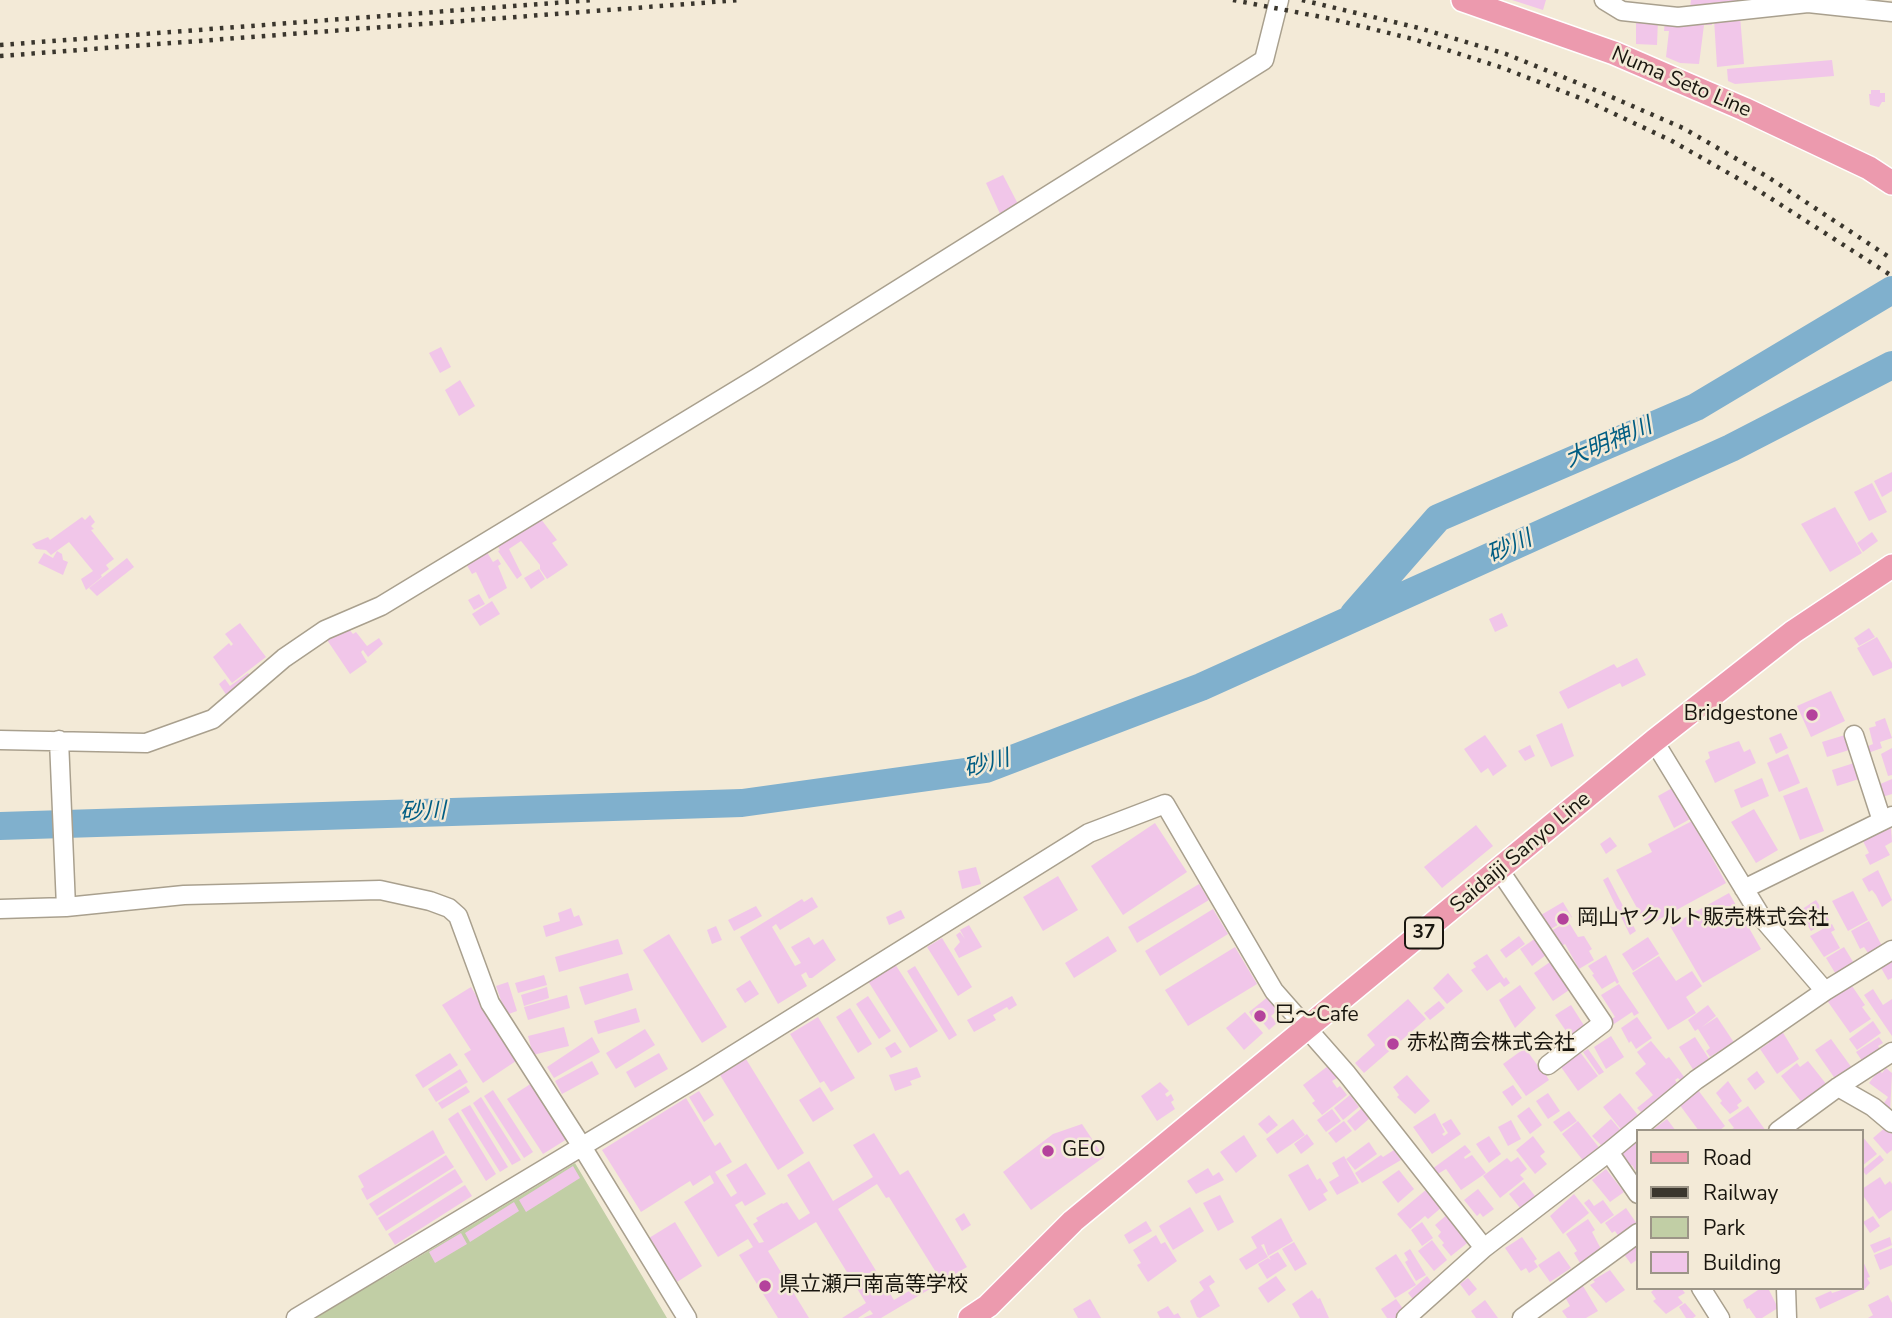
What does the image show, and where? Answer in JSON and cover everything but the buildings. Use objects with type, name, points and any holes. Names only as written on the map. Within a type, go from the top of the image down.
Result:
[{"type":"main road","name":"Numa Seto Line","points":[[1463,0],[1601,48],[1870,168],[1892,183]]},
{"type":"main road","name":"Saidaiji Sanyo Line","points":[[970,1318],[988,1306],[1073,1221],[1500,871],[1654,741],[1793,632],[1892,566]]},
{"type":"street","points":[[0,740],[146,743],[213,719],[284,658],[325,630],[381,606],[1029,209],[1264,60],[1279,0]]},
{"type":"street","points":[[1604,0],[1622,11],[1678,17],[1808,3],[1892,12]]},
{"type":"street","points":[[1744,889],[1887,818],[1854,735]]},
{"type":"street","points":[[59,740],[66,907]]},
{"type":"street","points":[[1654,741],[1762,918],[1825,991]]},
{"type":"street","points":[[296,1318],[701,1075],[1088,832],[1165,804],[1274,991],[1347,1074],[1484,1248]]},
{"type":"street","points":[[1500,871],[1603,1023],[1548,1065]]},
{"type":"street","points":[[0,909],[66,907],[184,895],[380,890],[449,908],[458,916],[490,1003],[687,1318]]},
{"type":"street","points":[[0,922],[66,907]]},
{"type":"street","points":[[1637,1129],[1696,1080],[1825,991],[1892,950]]},
{"type":"street","points":[[1781,1129],[1892,1052]]},
{"type":"street","points":[[1838,1087],[1873,1107],[1892,1123]]},
{"type":"street","points":[[1406,1318],[1484,1248],[1636,1130]]},
{"type":"street","points":[[1609,1152],[1636,1192]]},
{"type":"street","points":[[1522,1318],[1636,1234]]},
{"type":"street","points":[[1702,1290],[1720,1318]]},
{"type":"street","points":[[1786,1290],[1787,1318]]},
{"type":"green space","points":[[575,1163],[667,1318],[309,1318],[370,1281],[385,1277]]},
{"type":"waterway","name":"大明神川","points":[[1354,614],[1438,518],[1696,407],[1892,290]]},
{"type":"waterway","name":"砂川","points":[[0,826],[742,803],[986,769],[1201,687],[1731,448],[1892,365]]},
{"type":"railway","points":[[0,45],[593,0]]},
{"type":"railway","points":[[0,56],[740,0]]},
{"type":"railway","points":[[1233,0],[1332,19],[1413,39],[1503,68],[1585,100],[1672,141],[1753,187],[1892,276]]},
{"type":"railway","points":[[1302,0],[1419,28],[1506,54],[1683,128],[1768,177],[1892,259]]},
{"type":"place","name":"Bridgestone","points":[[1812,715]]},
{"type":"place","name":"岡山ヤクルト販売株式会社","points":[[1563,919]]},
{"type":"place","name":"巳～Cafe","points":[[1260,1016]]},
{"type":"place","name":"赤松商会株式会社","points":[[1393,1044]]},
{"type":"place","name":"GEO","points":[[1048,1151]]},
{"type":"place","name":"県立瀬戸南高等学校","points":[[765,1286]]}]
